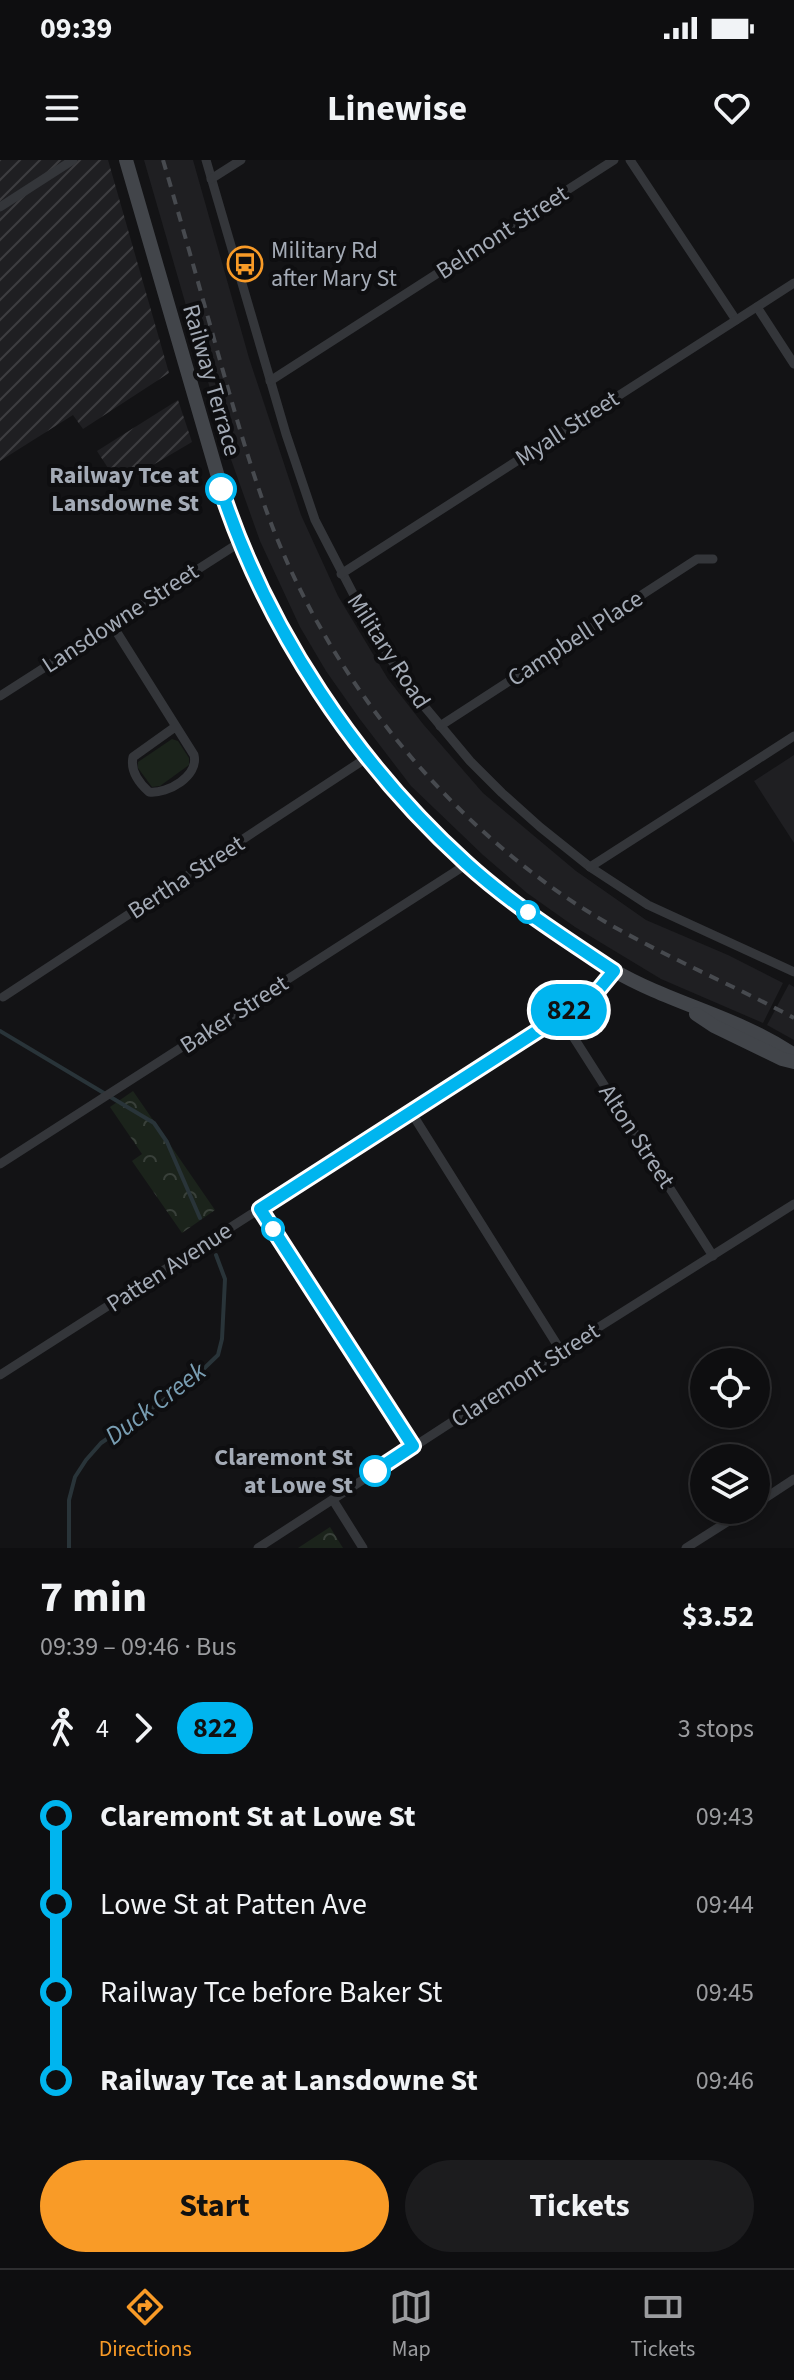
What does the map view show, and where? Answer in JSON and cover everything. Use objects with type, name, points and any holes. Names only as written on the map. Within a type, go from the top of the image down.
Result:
[{"type":"main road","name":"Railway Terrace","points":[[126,160],[214,465],[242,541],[294,651],[337,716],[413,810],[467,864],[542,924],[614,971],[676,1001],[760,1035],[794,1055]]},
{"type":"main road","name":"Railway Terrace","points":[[676,1001],[714,1026],[794,1062]]},
{"type":"street","points":[[0,207],[73,160]]},
{"type":"street","name":"Military Road","points":[[206,160],[270,381],[315,520],[341,574],[389,658],[440,726],[502,793],[590,867],[648,905],[794,972]]},
{"type":"street","points":[[211,179],[241,160]]},
{"type":"street","name":"Belmont Street","points":[[270,381],[614,160]]},
{"type":"street","points":[[630,160],[736,320]]},
{"type":"street","name":"Myall Street","points":[[341,574],[794,283]]},
{"type":"street","points":[[757,307],[794,364]]},
{"type":"street","name":"Lansdowne Street","points":[[0,696],[242,541]]},
{"type":"street","name":"Campbell Place","points":[[440,726],[697,559],[713,559]]},
{"type":"street","points":[[111,623],[194,755],[194,769],[190,774],[165,791],[149,792],[134,772],[131,764],[133,757],[175,727]]},
{"type":"street","points":[[590,867],[794,736]]},
{"type":"street","name":"Bertha Street","points":[[3,997],[368,757]]},
{"type":"street","name":"Baker Street","points":[[0,1164],[467,864]]},
{"type":"street","name":"Patten Avenue","points":[[0,1375],[560,1016],[600,988],[614,971]]},
{"type":"street","name":"Alton Street","points":[[560,1016],[713,1256]]},
{"type":"street","points":[[411,1112],[561,1351]]},
{"type":"street","name":"Claremont Street","points":[[258,1548],[794,1204]]},
{"type":"street","points":[[260,1209],[413,1446]]},
{"type":"street","points":[[770,1495],[794,1479]]},
{"type":"street","points":[[333,1500],[363,1548]]},
{"type":"street","points":[[686,1548],[724,1524]]},
{"type":"shaded area","points":[[0,160],[108,160],[169,373],[83,429],[73,415],[0,461]]},
{"type":"shaded area","points":[[144,160],[193,160],[249,358],[301,515],[338,596],[388,679],[483,793],[576,871],[646,920],[728,955],[783,983],[763,1023],[661,979],[575,927],[527,893],[411,786],[359,718],[300,627],[260,541],[228,451]]},
{"type":"shaded area","points":[[178,400],[192,442],[119,485],[97,451]]},
{"type":"shaded area","points":[[794,755],[794,843],[754,781]]},
{"type":"shaded area","points":[[789,984],[794,987],[794,1040],[767,1025]]},
{"type":"green space","points":[[172,739],[178,741],[189,758],[189,765],[160,786],[152,787],[138,768],[138,762]]},
{"type":"green space","points":[[133,1091],[215,1210],[182,1233],[132,1161],[142,1154],[110,1107]]},
{"type":"green space","points":[[330,1527],[343,1548],[298,1548]]},
{"type":"waterway","name":"Duck Creek","points":[[0,1031],[154,1123],[167,1142],[200,1218]]},
{"type":"waterway","name":"Duck Creek","points":[[69,1548],[69,1500],[75,1477],[86,1460],[101,1443],[190,1382],[218,1355],[222,1339],[225,1279],[216,1255]]},
{"type":"railway","points":[[163,160],[266,511],[298,585],[357,687],[431,780],[517,861],[591,914],[794,1018]]},
{"type":"bus line","name":"822","points":[[221,489],[249,557],[294,651],[353,739],[395,791],[467,864],[542,924],[614,971],[600,988],[581,1003],[260,1209],[413,1446],[375,1471]]},
{"type":"place","name":"Military Rd after Mary St","points":[[245,264]]},
{"type":"place","name":"Railway Tce at Lansdowne St","points":[[221,489]]},
{"type":"place","name":"Claremont St at Lowe St","points":[[375,1471]]}]
